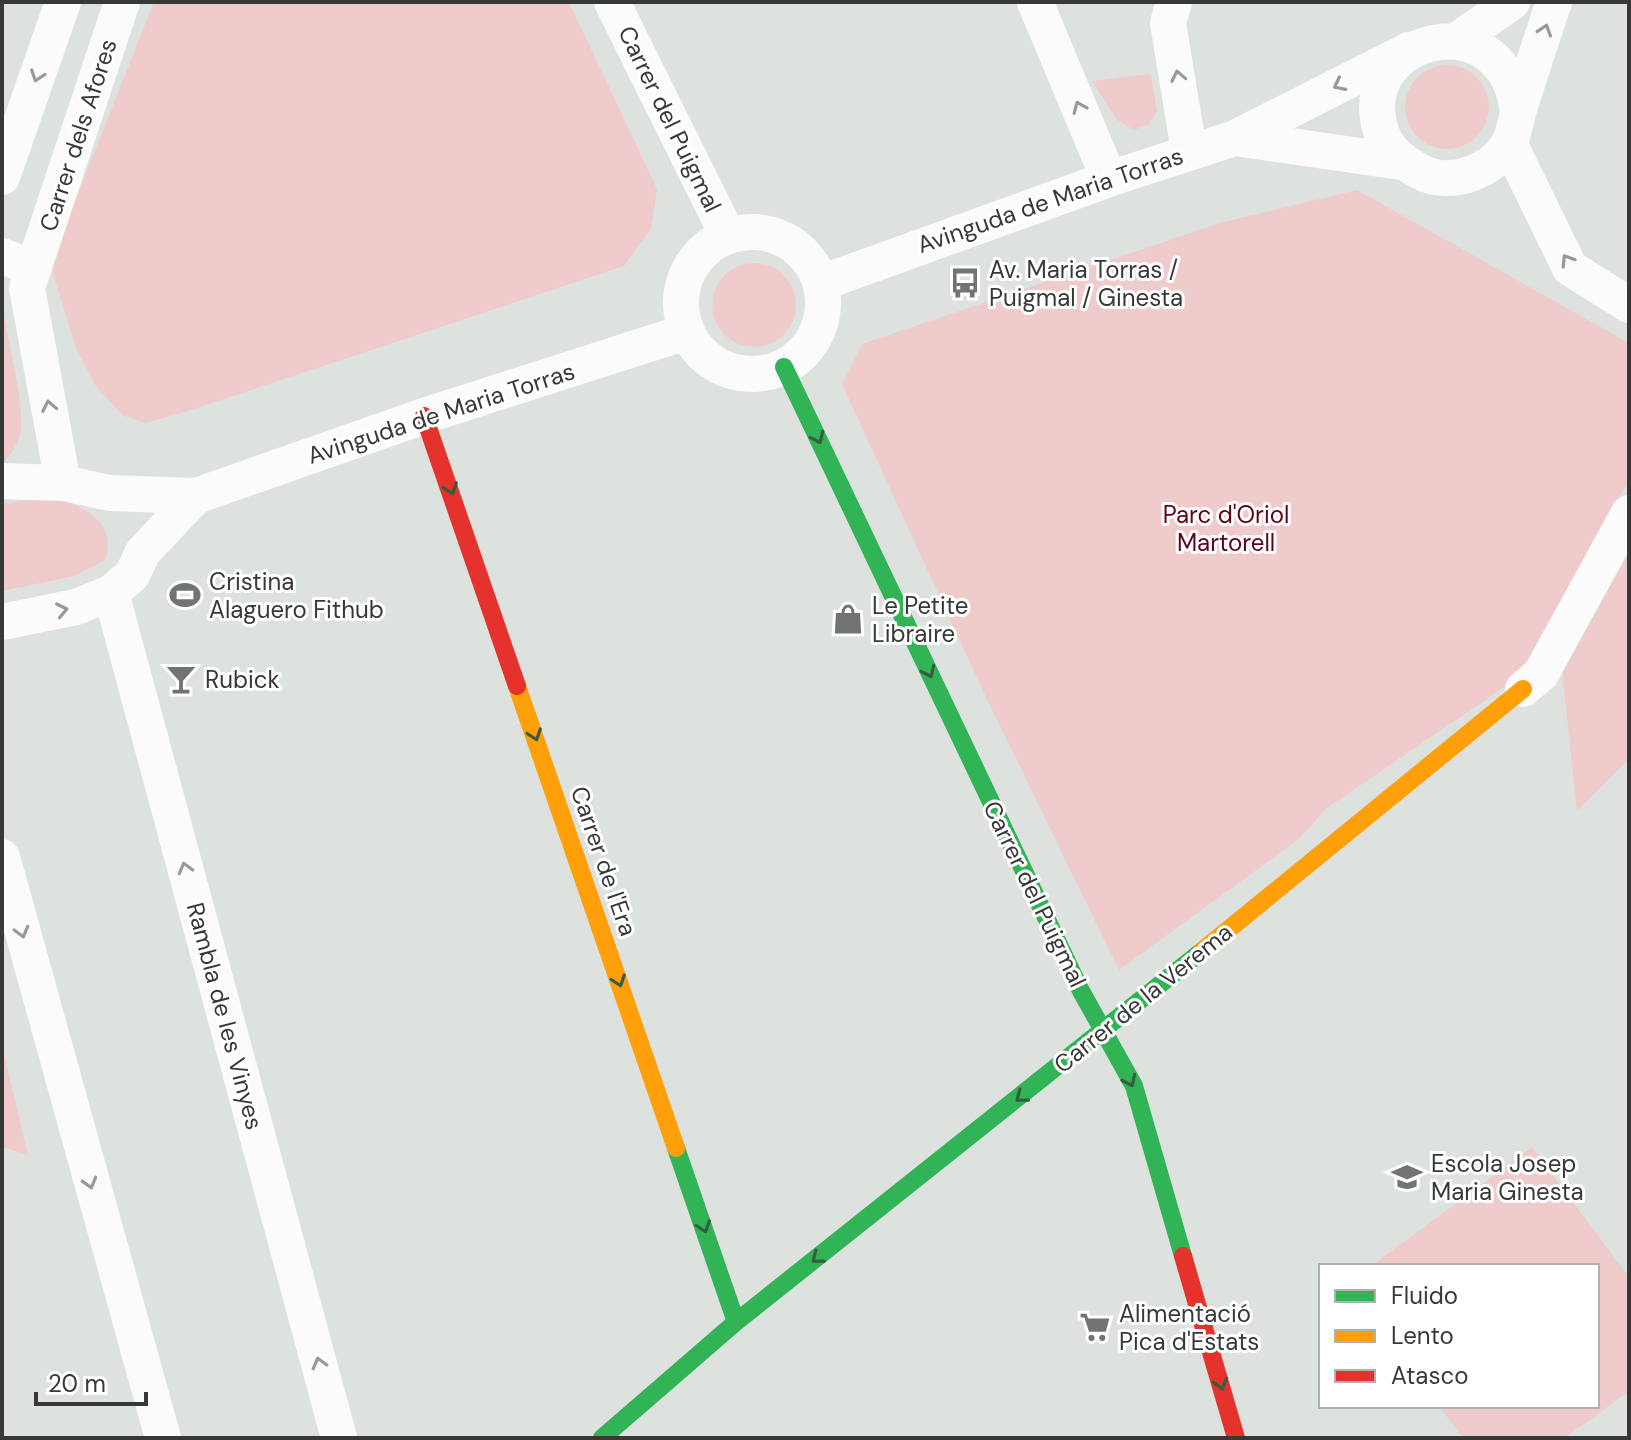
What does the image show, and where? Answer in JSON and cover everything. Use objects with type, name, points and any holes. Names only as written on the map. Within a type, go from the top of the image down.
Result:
[{"type":"street","points":[[2,177],[63,2]]},
{"type":"street","name":"Carrer dels Afores","points":[[63,483],[27,288],[18,262],[122,2]]},
{"type":"street","name":"Carrer del Puigmal","points":[[612,2],[728,236]]},
{"type":"street","points":[[1035,2],[1109,179]]},
{"type":"street","points":[[1174,2],[1168,23],[1189,151]]},
{"type":"street","points":[[1512,2],[1459,39],[1409,50],[1387,74],[1377,104],[1379,125],[1387,145],[1401,162],[1428,176],[1459,178],[1488,166],[1514,127],[1554,2]]},
{"type":"street","points":[[1459,39],[1479,46],[1508,73],[1514,127],[1570,268],[1629,305]]},
{"type":"street","name":"Avinguda de Maria Torras","points":[[821,283],[1109,179],[1235,138],[1409,50]]},
{"type":"street","name":"Avinguda de Maria Torras","points":[[1235,138],[1401,162]]},
{"type":"street","points":[[761,232],[784,239],[809,259],[821,283],[817,333],[804,353],[784,367],[750,375],[726,371],[700,354],[686,332],[680,300],[686,275],[705,248],[728,236],[761,232]]},
{"type":"street","name":"Avinguda de Maria Torras","points":[[196,496],[424,416],[686,332]]},
{"type":"street","name":"Carrer del Puigmal","points":[[784,367],[1081,991],[1134,1086],[1236,1438]]},
{"type":"street","name":"Carrer de l'Era","points":[[424,416],[736,1322]]},
{"type":"street","points":[[2,481],[63,483],[110,493],[196,496]]},
{"type":"street","points":[[110,493],[131,513],[143,552]]},
{"type":"street","points":[[2,622],[76,607],[111,593],[132,575],[143,552],[196,496]]},
{"type":"street","name":"Carrer de la Verema","points":[[602,1438],[736,1322],[1104,1031],[1541,674],[1629,513]]},
{"type":"street","name":"Rambla de les Vinyes","points":[[111,593],[339,1438]]},
{"type":"street","points":[[2,857],[163,1438]]},
{"type":"green space","points":[[154,2],[569,2],[657,189],[651,229],[624,266],[188,411],[146,423],[122,415],[95,385],[76,348],[50,264]]},
{"type":"green space","points":[[1439,65],[1455,65],[1471,72],[1482,83],[1489,107],[1486,123],[1477,137],[1455,149],[1439,149],[1423,142],[1412,131],[1405,115],[1405,99],[1412,83],[1423,72]]},
{"type":"green space","points":[[1151,74],[1157,112],[1148,125],[1134,130],[1117,120],[1092,81]]},
{"type":"green space","name":"Parc d'Oriol Martorell","points":[[1357,190],[1629,343],[1629,480],[1516,679],[1327,808],[1299,839],[1119,970],[982,689],[842,384],[862,344],[1220,223]]},
{"type":"green space","points":[[754,263],[770,266],[784,275],[793,289],[796,305],[793,321],[784,335],[770,344],[754,347],[738,344],[724,335],[715,321],[712,305],[715,289],[724,275],[738,266]]},
{"type":"green space","points":[[2,300],[17,384],[21,431],[11,453],[2,463]]},
{"type":"green space","points":[[48,497],[73,504],[94,516],[107,535],[105,560],[74,576],[2,591],[2,504]]},
{"type":"green space","points":[[1629,553],[1629,759],[1577,811],[1562,671]]},
{"type":"green space","points":[[2,1046],[28,1155],[2,1147]]},
{"type":"green space","points":[[1532,1147],[1629,1277],[1629,1391],[1565,1438],[1463,1438],[1440,1408],[1599,1408],[1599,1264],[1374,1264]]},
{"type":"traffic: fast","points":[[784,367],[1081,991],[1134,1086],[1183,1256]]},
{"type":"traffic: fast","points":[[602,1438],[736,1322],[1202,951]]},
{"type":"traffic: fast","points":[[676,1148],[736,1322]]},
{"type":"traffic: slow","points":[[517,686],[676,1148]]},
{"type":"traffic: slow","points":[[1202,951],[1523,689]]},
{"type":"traffic: jam","points":[[424,416],[517,686]]},
{"type":"traffic: jam","points":[[1183,1256],[1236,1438]]},
{"type":"place","name":"Av. Maria Torras / Puigmal / Ginesta","points":[[965,283]]},
{"type":"place","name":"Cristina Alaguero Fithub","points":[[185,595]]},
{"type":"place","name":"Le Petite Libraire","points":[[848,619]]},
{"type":"place","name":"Rubick","points":[[181,679]]},
{"type":"place","name":"Escola Josep Maria Ginesta","points":[[1407,1177]]},
{"type":"place","name":"Alimentació Pica d'Estats","points":[[1095,1327]]}]
